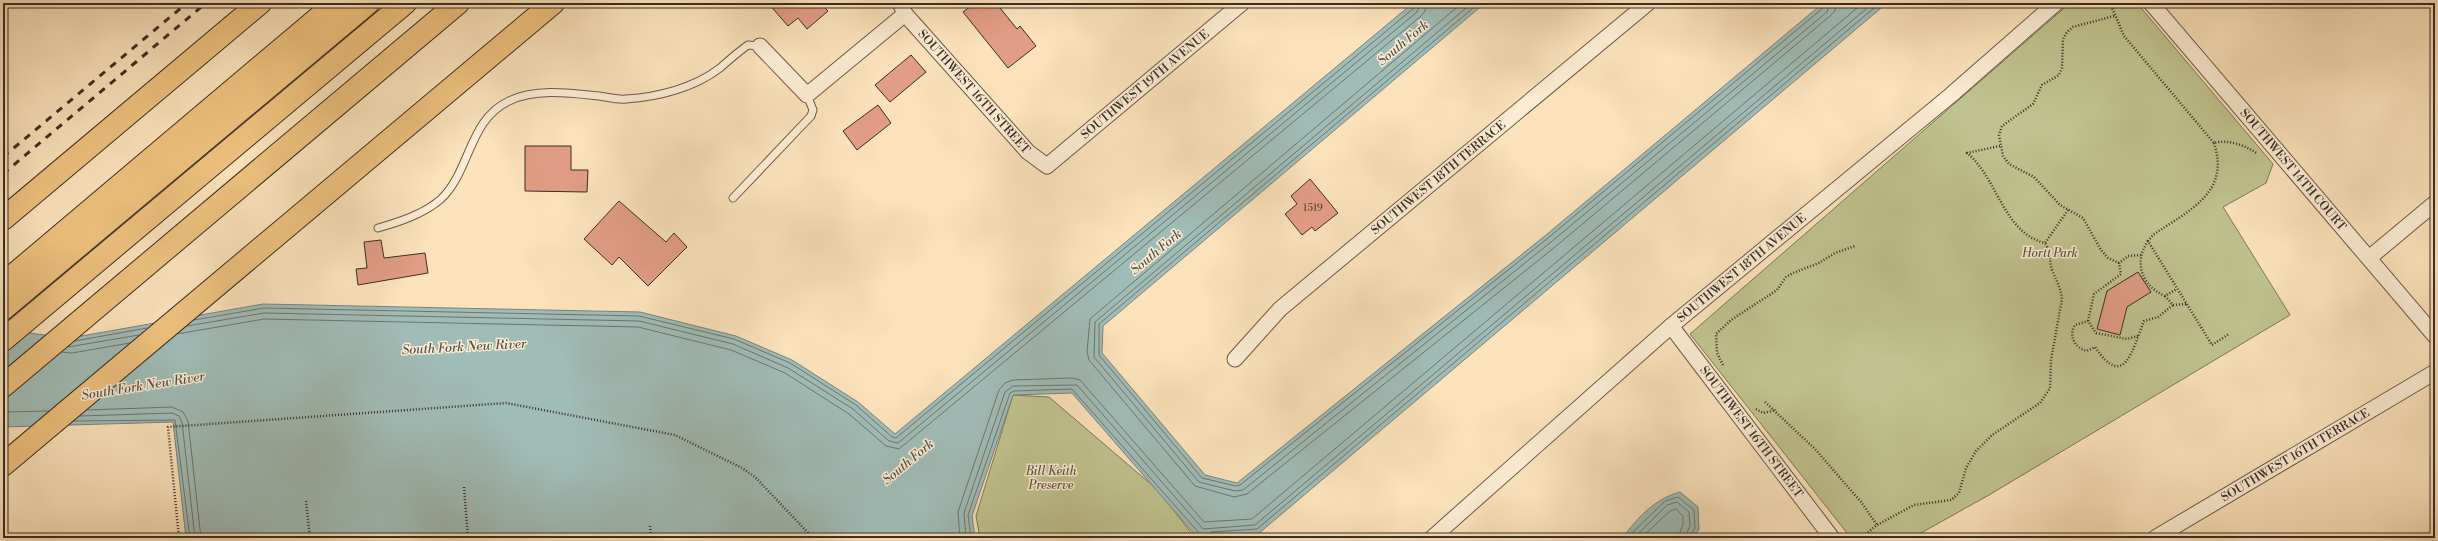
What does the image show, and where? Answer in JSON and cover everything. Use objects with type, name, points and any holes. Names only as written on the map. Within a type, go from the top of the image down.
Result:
[{"type":"highway","points":[[3,219],[260,3]]},
{"type":"highway","points":[[3,284],[336,3]]},
{"type":"highway","points":[[3,309],[368,3]]},
{"type":"highway","points":[[3,340],[405,3]]},
{"type":"highway","points":[[3,386],[458,3]]},
{"type":"highway","points":[[3,465],[553,3]]},
{"type":"street","name":"SOUTHWEST 19TH AVENUE","points":[[1047,166],[1242,3]]},
{"type":"street","name":"SOUTHWEST 18TH TERRACE","points":[[1235,359],[1280,309],[1648,3]]},
{"type":"street","name":"SOUTHWEST 18TH AVENUE","points":[[1432,538],[1671,326],[1951,95],[2056,3]]},
{"type":"street","name":"SOUTHWEST 14TH COURT","points":[[2151,3],[2435,336]]},
{"type":"street","name":"SOUTHWEST 16TH STREET","points":[[902,8],[1028,152],[1047,166]]},
{"type":"street","points":[[760,46],[807,95],[902,8]]},
{"type":"street","points":[[2369,258],[2435,203]]},
{"type":"street","name":"SOUTHWEST 16TH STREET","points":[[1671,326],[1832,538]]},
{"type":"street","name":"SOUTHWEST 16TH TERRACE","points":[[2156,538],[2435,372]]},
{"type":"lane","points":[[378,228],[415,215],[442,198],[453,182],[486,119],[497,107],[509,100],[528,94],[578,94],[624,99],[661,93],[694,84],[720,68],[748,45],[760,46]]},
{"type":"lane","points":[[733,198],[811,116],[813,110],[807,95]]},
{"type":"path","points":[[2110,3],[2114,16],[2124,36],[2214,143],[2218,166],[2216,176],[2208,194],[2194,209],[2153,235],[2148,241],[2141,255],[2141,270],[2148,284],[2156,292],[2166,296],[2173,305]]},
{"type":"path","points":[[2114,16],[2074,27],[2067,32],[2063,39],[2062,68],[2059,75],[2042,85],[2027,109],[2002,126],[1998,135],[2002,156],[2009,164],[2034,177],[2042,184],[2053,199],[2068,210],[2083,218],[2101,250],[2108,258],[2120,263]]},
{"type":"path","points":[[2214,143],[2219,141],[2241,145],[2258,154]]},
{"type":"path","points":[[1861,538],[1877,525],[1914,505],[1951,500],[1959,493],[1966,468],[1976,451],[1992,435],[2040,403],[2050,388],[2051,360],[2062,300],[2061,290],[2052,268],[2049,249],[2045,243],[2033,240],[2016,226],[1984,170],[1967,153],[2000,146]]},
{"type":"path","points":[[2045,243],[2068,210]]},
{"type":"path","points":[[2148,241],[2212,345],[2230,334]]},
{"type":"path","points":[[1728,371],[1720,360],[1716,344],[1716,334],[1723,326],[1767,298],[1793,273],[1819,262],[1835,253],[1855,246]]},
{"type":"path","points":[[2120,263],[2128,256],[2141,255]]},
{"type":"path","points":[[2120,263],[2121,274],[2094,294],[2088,320],[2096,333],[2127,339],[2138,336]]},
{"type":"path","points":[[2166,296],[2177,289]]},
{"type":"path","points":[[2088,320],[2079,322],[2073,329],[2076,346],[2087,351],[2095,347],[2102,358],[2113,365],[2127,362],[2144,321],[2158,317],[2173,305],[2186,304]]},
{"type":"path","points":[[1765,402],[1776,410],[1816,450],[1861,502],[1877,525]]},
{"type":"path","points":[[179,538],[168,426],[506,403],[675,434],[742,468],[754,477],[813,538]]},
{"type":"path","points":[[1751,404],[1763,413],[1776,410]]},
{"type":"path","points":[[464,487],[468,538]]},
{"type":"path","points":[[306,501],[310,538]]},
{"type":"path","points":[[650,526],[651,538]]},
{"type":"green space","name":"Hortt Park","points":[[2070,3],[2137,3],[2273,164],[2266,183],[2223,207],[2290,315],[1989,495],[1912,538],[1851,538],[1690,334]]},
{"type":"green space","name":"Bill Keith Preserve","points":[[1013,395],[1049,397],[1159,491],[1195,538],[980,538],[976,516]]},
{"type":"water","points":[[1413,3],[1485,3],[1103,326],[1102,353],[1205,475],[1237,483],[1546,235],[1823,3],[1887,3],[1258,534],[1197,537],[1072,393],[1013,395],[972,516],[975,538],[186,538],[173,422],[3,427],[3,330],[70,338],[263,304],[640,312],[736,336],[792,360],[858,402],[895,434]]},
{"type":"water","points":[[1680,492],[1698,507],[1699,530],[1691,538],[1622,538],[1634,523],[1654,504]]},
{"type":"building","points":[[768,3],[820,3],[828,11],[807,29],[798,18],[788,26]]},
{"type":"building","points":[[975,3],[996,3],[1017,29],[1020,26],[1036,46],[1008,68],[963,12]]},
{"type":"building","points":[[911,55],[926,72],[890,102],[875,85]]},
{"type":"building","points":[[878,105],[891,123],[857,150],[843,131]]},
{"type":"building","points":[[525,146],[571,146],[571,170],[588,170],[587,192],[525,191]]},
{"type":"building","points":[[1310,179],[1338,213],[1315,231],[1312,227],[1302,235],[1285,214],[1297,204],[1291,196]]},
{"type":"building","points":[[619,201],[666,242],[674,233],[687,247],[648,286],[619,257],[612,265],[584,239]]},
{"type":"building","points":[[381,240],[384,258],[425,253],[428,273],[358,285],[356,269],[367,268],[364,242]]},
{"type":"building","points":[[2138,272],[2151,292],[2127,307],[2120,335],[2097,329],[2107,291]]},
{"type":"railway","points":[[3,157],[187,3]]},
{"type":"railway","points":[[3,174],[206,3]]},
{"type":"water label","name":"South Fork","points":[[1403,43]]},
{"type":"water label","name":"South Fork","points":[[1156,252]]},
{"type":"water label","name":"South Fork New River","points":[[464,347]]},
{"type":"water label","name":"South Fork New River","points":[[143,386]]},
{"type":"water label","name":"South Fork","points":[[908,462]]}]
